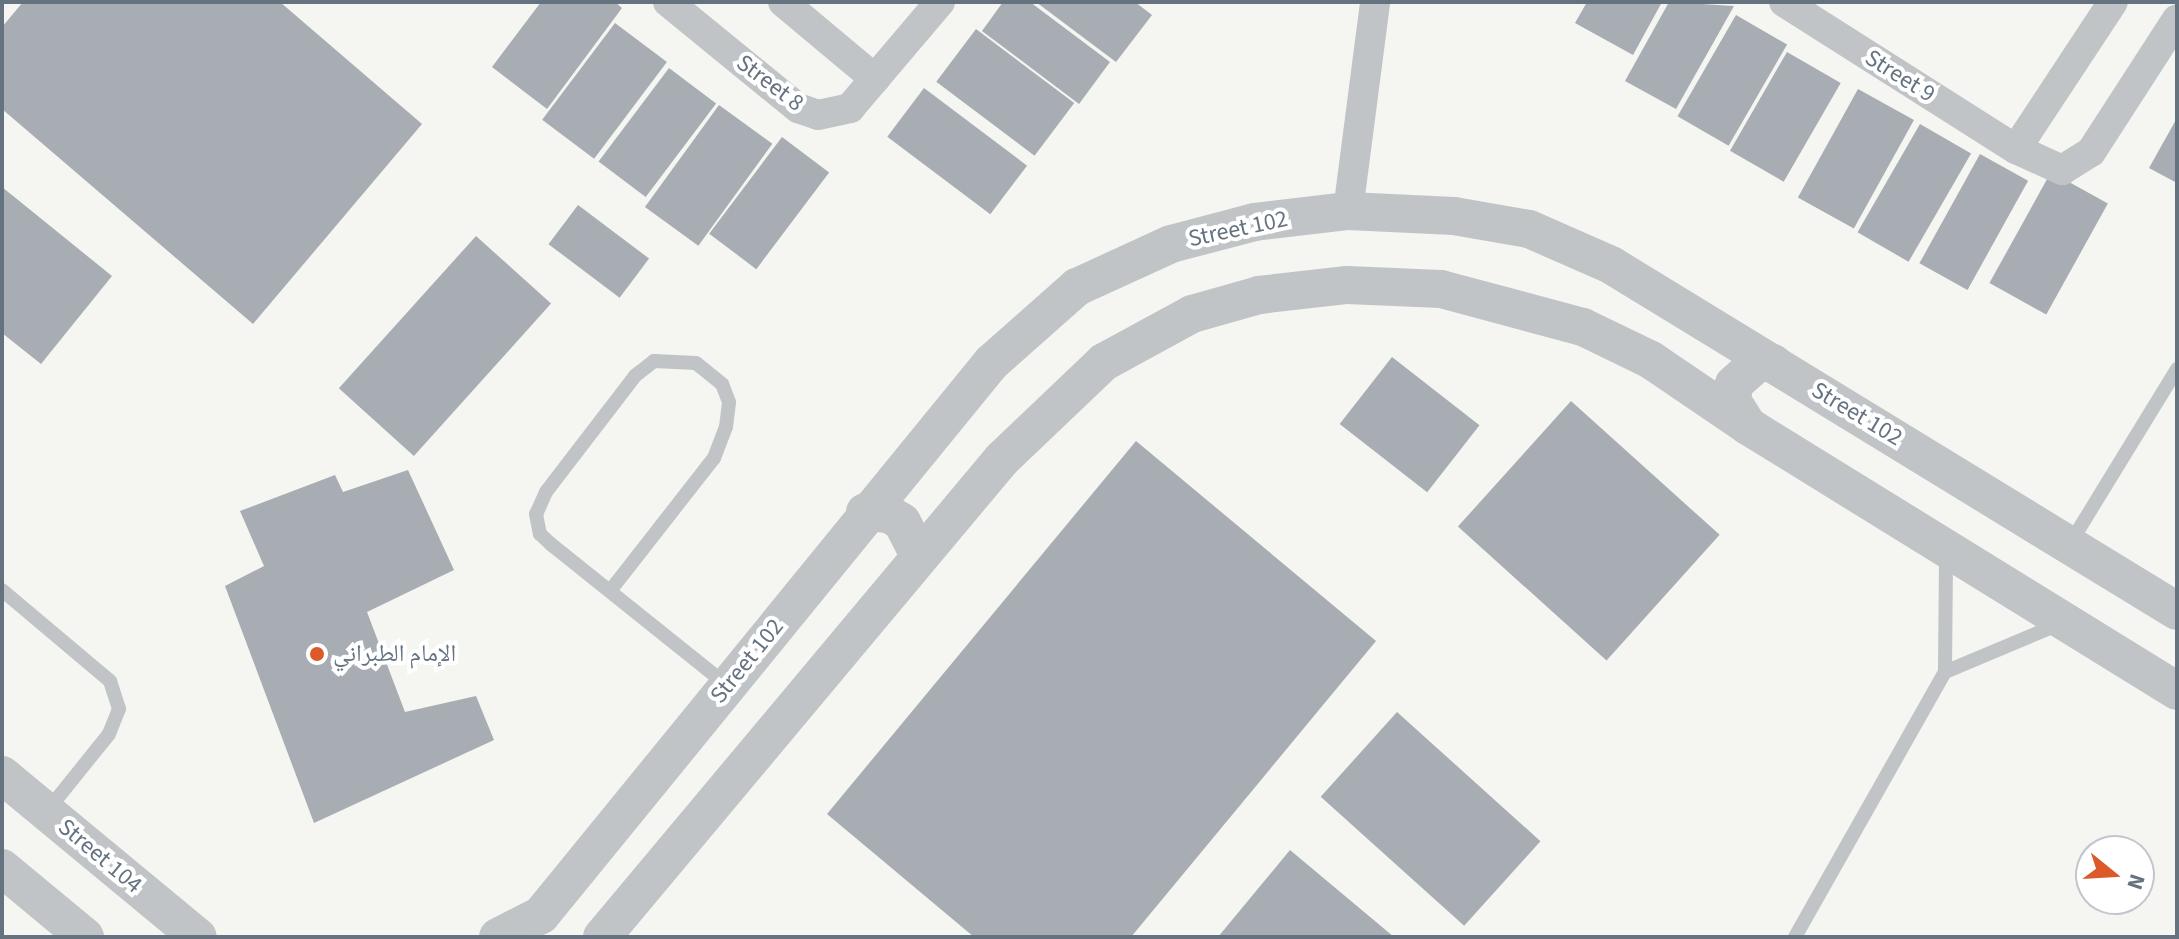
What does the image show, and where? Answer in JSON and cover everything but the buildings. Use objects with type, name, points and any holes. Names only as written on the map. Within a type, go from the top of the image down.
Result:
[{"type":"street","name":"Street 8","points":[[668,2],[798,108],[835,115],[850,108],[940,2]]},
{"type":"street","points":[[783,2],[875,79]]},
{"type":"street","points":[[1348,211],[1375,2]]},
{"type":"street","name":"Street 9","points":[[1784,2],[2016,149],[2047,166],[2062,170],[2077,165],[2091,152],[2177,19]]},
{"type":"street","points":[[2016,149],[2113,2]]},
{"type":"street","name":"Street 102","points":[[498,937],[541,915],[865,512],[991,363],[1077,287],[1171,244],[1254,222],[1348,211],[1454,216],[1529,229],[1611,265],[2177,611]]},
{"type":"street","points":[[602,937],[918,554],[1002,459],[1104,362],[1192,314],[1259,295],[1347,285],[1441,289],[1583,327],[1651,360],[1748,426],[2177,691]]},
{"type":"street","points":[[1748,426],[1732,400],[1734,384],[1757,363],[1773,363]]},
{"type":"street","points":[[865,512],[889,514],[902,522],[918,554]]},
{"type":"street","name":"Street 104","points":[[2,775],[198,937]]},
{"type":"street","points":[[2,868],[85,937]]},
{"type":"lane","points":[[610,591],[714,458],[726,427],[729,402],[722,384],[696,363],[654,361],[635,376],[546,492],[536,514],[540,534],[610,591],[728,685]]},
{"type":"lane","points":[[2070,544],[2177,369]]},
{"type":"lane","points":[[1795,937],[1945,672],[1946,548]]},
{"type":"lane","points":[[2,590],[110,681],[119,709],[109,734],[47,812]]},
{"type":"lane","points":[[1945,672],[2065,622]]},
{"type":"place","name":"الإمام الطبراني","points":[[317,654]]}]
